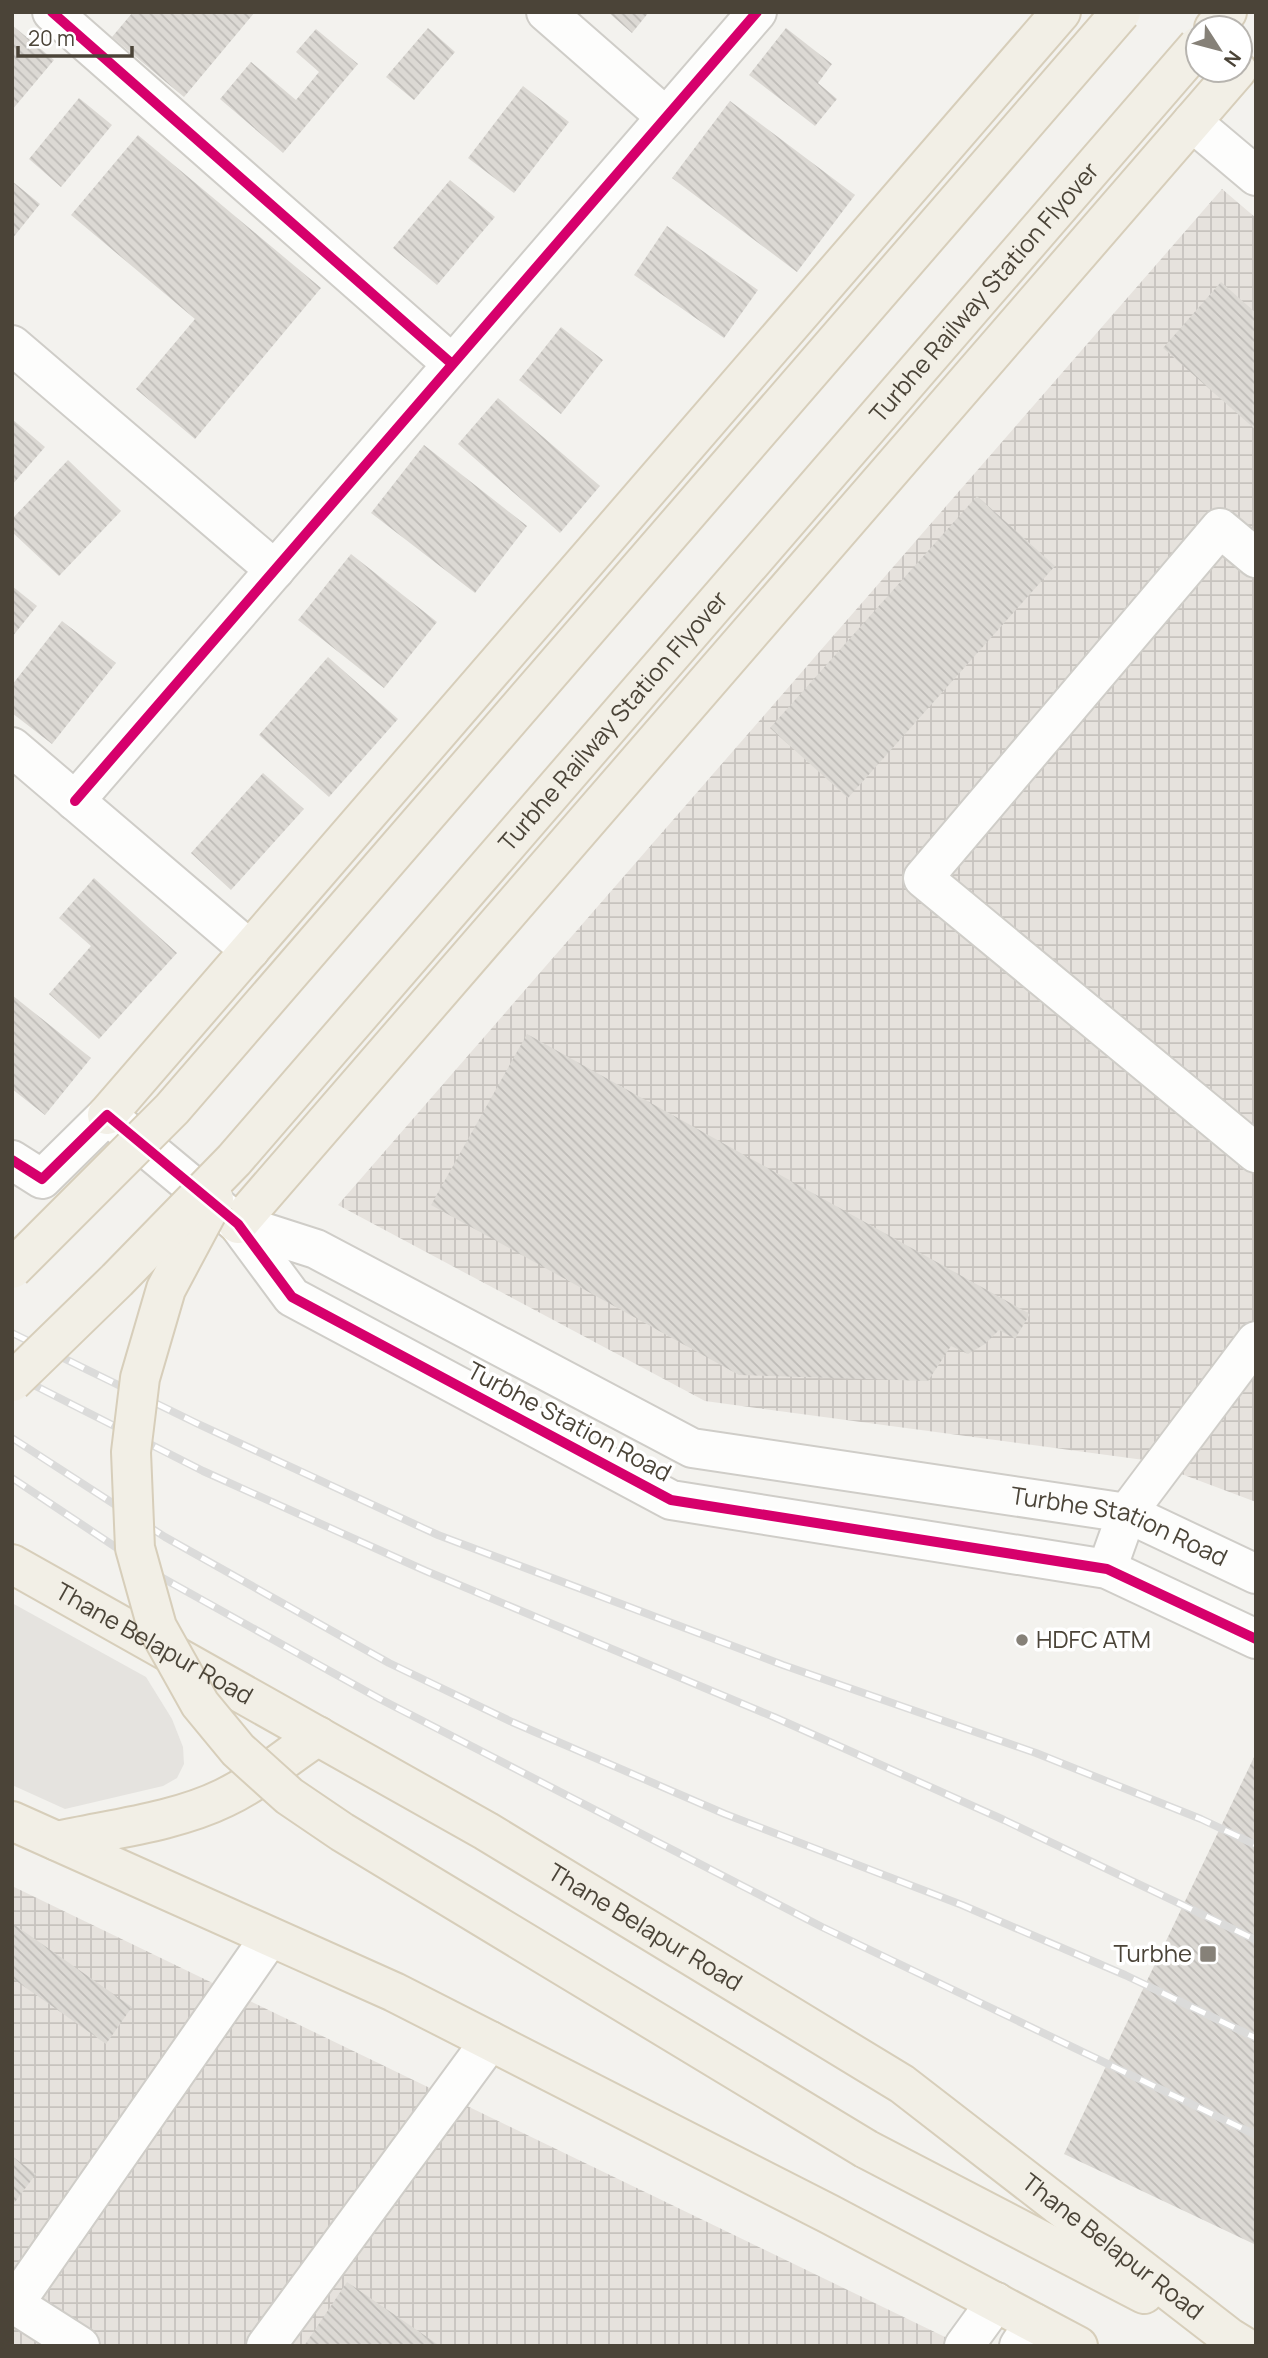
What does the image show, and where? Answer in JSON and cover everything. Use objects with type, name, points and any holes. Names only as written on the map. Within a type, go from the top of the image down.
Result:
[{"type":"main road","points":[[107,1115],[1061,12]]},
{"type":"main road","points":[[12,1269],[172,1110],[1121,12]]},
{"type":"main road","name":"Turbhe Railway Station Flyover","points":[[12,1382],[117,1280],[234,1160],[1184,62]]},
{"type":"main road","points":[[237,1224],[1224,84]]},
{"type":"main road","points":[[234,1160],[166,1289],[140,1378],[131,1452],[135,1548],[158,1627],[200,1704],[238,1750],[289,1796],[342,1832],[866,2149],[1236,2342]]},
{"type":"main road","name":"Thane Belapur Road","points":[[12,1564],[486,1831],[902,2084],[1236,2342]]},
{"type":"main road","points":[[57,1841],[169,1817],[222,1799],[255,1781],[318,1736]]},
{"type":"main road","points":[[12,1821],[394,1992],[996,2302],[1027,2334],[1078,2346]]},
{"type":"street","points":[[52,12],[452,365]]},
{"type":"street","points":[[546,12],[666,117]]},
{"type":"street","points":[[75,801],[757,12]]},
{"type":"street","points":[[1192,122],[1256,176]]},
{"type":"street","points":[[12,345],[275,570]]},
{"type":"street","points":[[1256,558],[1220,527],[923,878],[1256,1153]]},
{"type":"street","points":[[12,747],[250,950]]},
{"type":"street","points":[[12,1160],[42,1178],[107,1115]]},
{"type":"street","name":"Turbhe Station Road","points":[[107,1115],[237,1224],[292,1297],[671,1500],[1107,1569],[1256,1639]]},
{"type":"street","name":"Turbhe Station Road","points":[[237,1224],[316,1249],[692,1448],[1126,1513],[1256,1574]]},
{"type":"street","points":[[1107,1569],[1126,1513],[1256,1340]]},
{"type":"street","points":[[80,2346],[13,2306],[270,1937]]},
{"type":"street","points":[[266,2346],[490,2041]]},
{"type":"street","points":[[964,2346],[996,2302]]},
{"type":"shaded area","points":[[1222,189],[1256,218],[1256,1502],[1144,1460],[705,1401],[338,1205]]},
{"type":"shaded area","points":[[12,1603],[146,1677],[172,1719],[183,1747],[184,1764],[177,1778],[163,1786],[65,1809],[12,1785]]},
{"type":"shaded area","points":[[12,1886],[945,2337],[961,2346],[12,2346]]},
{"type":"building","points":[[133,12],[255,12],[184,97],[112,37]]},
{"type":"building","points":[[608,12],[649,12],[632,33]]},
{"type":"building","points":[[12,25],[54,60],[12,110]]},
{"type":"building","points":[[428,28],[455,52],[414,100],[386,77]]},
{"type":"building","points":[[786,28],[832,64],[818,83],[837,99],[815,126],[749,75]]},
{"type":"building","points":[[316,29],[358,64],[283,153],[220,99],[251,62],[296,100],[319,72],[296,52]]},
{"type":"building","points":[[523,86],[569,122],[514,193],[468,158]]},
{"type":"building","points":[[79,98],[112,125],[61,187],[29,159]]},
{"type":"building","points":[[730,101],[855,195],[797,272],[672,178]]},
{"type":"building","points":[[138,135],[321,288],[195,439],[136,389],[195,319],[71,215]]},
{"type":"building","points":[[450,180],[495,217],[437,285],[393,248]]},
{"type":"building","points":[[12,181],[40,204],[12,239]]},
{"type":"building","points":[[667,226],[758,290],[724,338],[634,275]]},
{"type":"building","points":[[1221,282],[1256,313],[1256,430],[1163,348]]},
{"type":"building","points":[[561,327],[603,360],[561,414],[519,380]]},
{"type":"building","points":[[498,398],[600,486],[560,533],[458,444]]},
{"type":"building","points":[[12,419],[45,447],[12,485]]},
{"type":"building","points":[[424,445],[527,526],[475,593],[371,513]]},
{"type":"building","points":[[68,460],[121,511],[59,576],[12,532],[12,519]]},
{"type":"building","points":[[977,496],[1055,566],[848,798],[770,728]]},
{"type":"building","points":[[351,554],[437,622],[384,688],[298,620]]},
{"type":"building","points":[[12,586],[37,606],[12,637]]},
{"type":"building","points":[[62,621],[116,663],[52,744],[12,713],[12,685]]},
{"type":"building","points":[[328,657],[398,719],[329,797],[259,735]]},
{"type":"building","points":[[263,773],[304,809],[231,890],[191,853]]},
{"type":"building","points":[[94,878],[177,953],[99,1039],[49,994],[91,946],[59,918]]},
{"type":"building","points":[[12,995],[91,1058],[45,1115],[12,1089]]},
{"type":"building","points":[[527,1034],[1030,1314],[1015,1339],[999,1330],[985,1344],[968,1354],[951,1346],[928,1381],[739,1375],[431,1205]]},
{"type":"building","name":"Turbhe","points":[[1256,1753],[1256,2245],[1064,2154]]},
{"type":"building","points":[[12,1923],[132,2007],[106,2044],[12,1978]]},
{"type":"building","points":[[12,2156],[36,2174],[12,2206]]},
{"type":"building","points":[[347,2282],[440,2346],[304,2346]]},
{"type":"railway","points":[[12,1333],[196,1423],[438,1535],[783,1665],[1036,1753],[1201,1819],[1256,1845]]},
{"type":"railway","points":[[12,1374],[203,1471],[426,1571],[774,1717],[1004,1820],[1256,1940]]},
{"type":"railway","points":[[12,1438],[165,1537],[389,1663],[512,1722],[725,1814],[962,1905],[1125,1975],[1256,2038]]},
{"type":"railway","points":[[12,1478],[159,1576],[380,1699],[822,1927],[1256,2135]]},
{"type":"cycle path","points":[[52,12],[452,364]]},
{"type":"cycle path","points":[[75,801],[757,12]]},
{"type":"cycle path","points":[[12,1160],[42,1179],[107,1115],[238,1224],[292,1297],[671,1500],[1107,1569],[1256,1639]]},
{"type":"place","name":"HDFC ATM","points":[[1022,1640]]},
{"type":"place","name":"Turbhe","points":[[1208,1954]]}]
